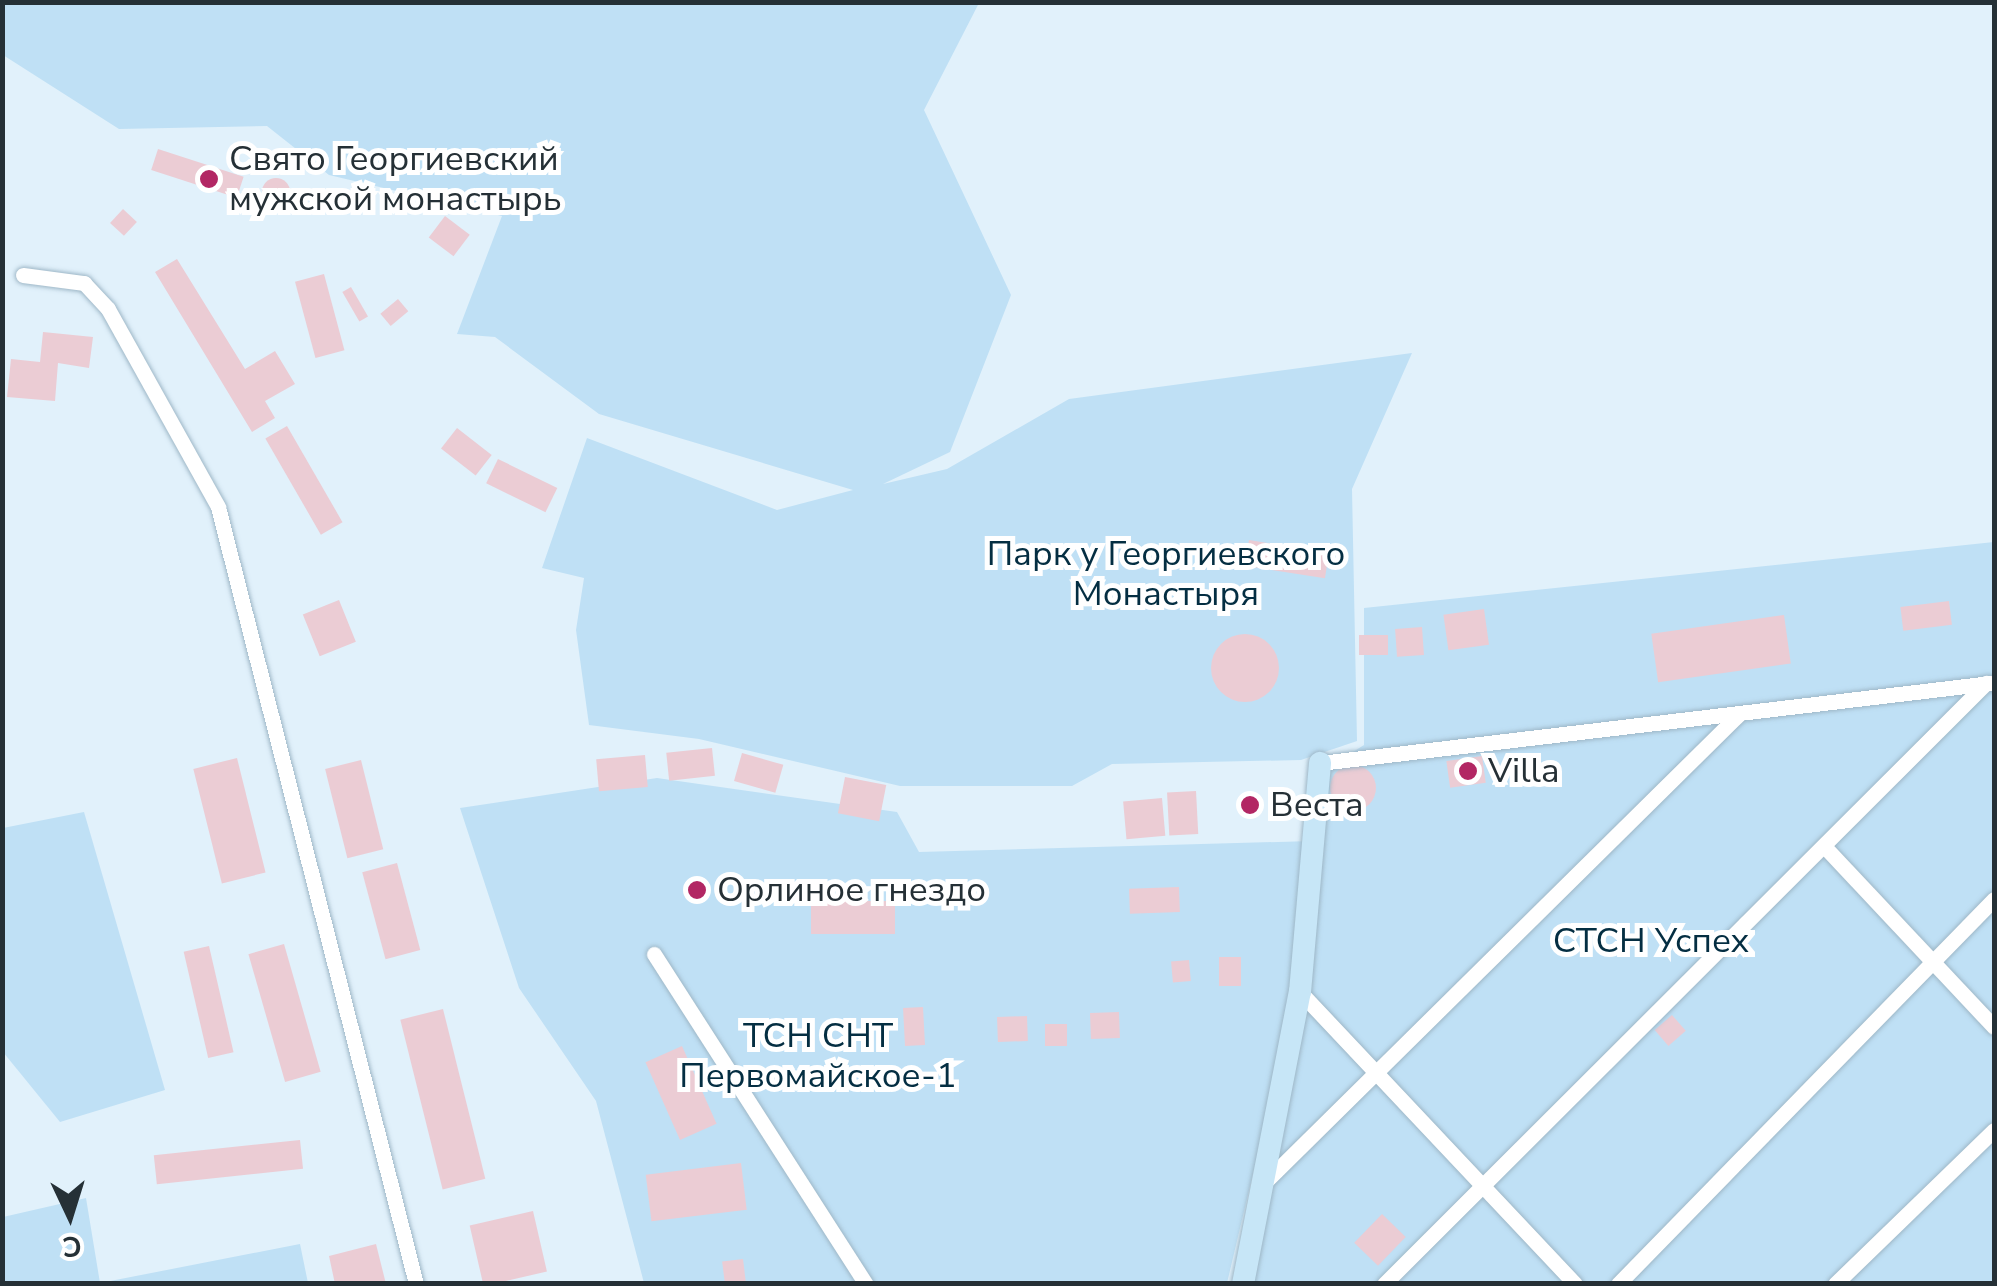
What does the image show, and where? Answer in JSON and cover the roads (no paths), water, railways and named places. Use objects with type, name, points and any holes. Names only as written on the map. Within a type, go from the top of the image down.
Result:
[{"type":"main road","points":[[1242,1284],[1266,1181],[1300,992],[1320,763]]},
{"type":"street","points":[[23,274],[84,283],[108,309],[218,507],[416,1284]]},
{"type":"street","points":[[1320,763],[1990,682]]},
{"type":"street","points":[[1384,1284],[1488,1186],[1990,682]]},
{"type":"street","points":[[1266,1181],[1738,714]]},
{"type":"street","points":[[1824,846],[1994,1027]]},
{"type":"street","points":[[1618,1284],[1994,899]]},
{"type":"street","points":[[654,954],[866,1284]]},
{"type":"street","points":[[1300,992],[1488,1186],[1574,1284]]},
{"type":"street","points":[[1835,1284],[1994,1130]]},
{"type":"place","name":"Свято Георгиевский мужской монастырь","points":[[209,179]]},
{"type":"place","name":"Villa","points":[[1468,771]]},
{"type":"place","name":"Веста","points":[[1250,805]]},
{"type":"place","name":"Орлиное гнездо","points":[[697,890]]},
{"type":"park label","name":"Парк у Георгиевского Монастыря","points":[[1166,574]]},
{"type":"park label","name":"СТСН Успех","points":[[1651,941]]},
{"type":"park label","name":"ТСН СНТ Первомайское-1","points":[[818,1056]]}]
